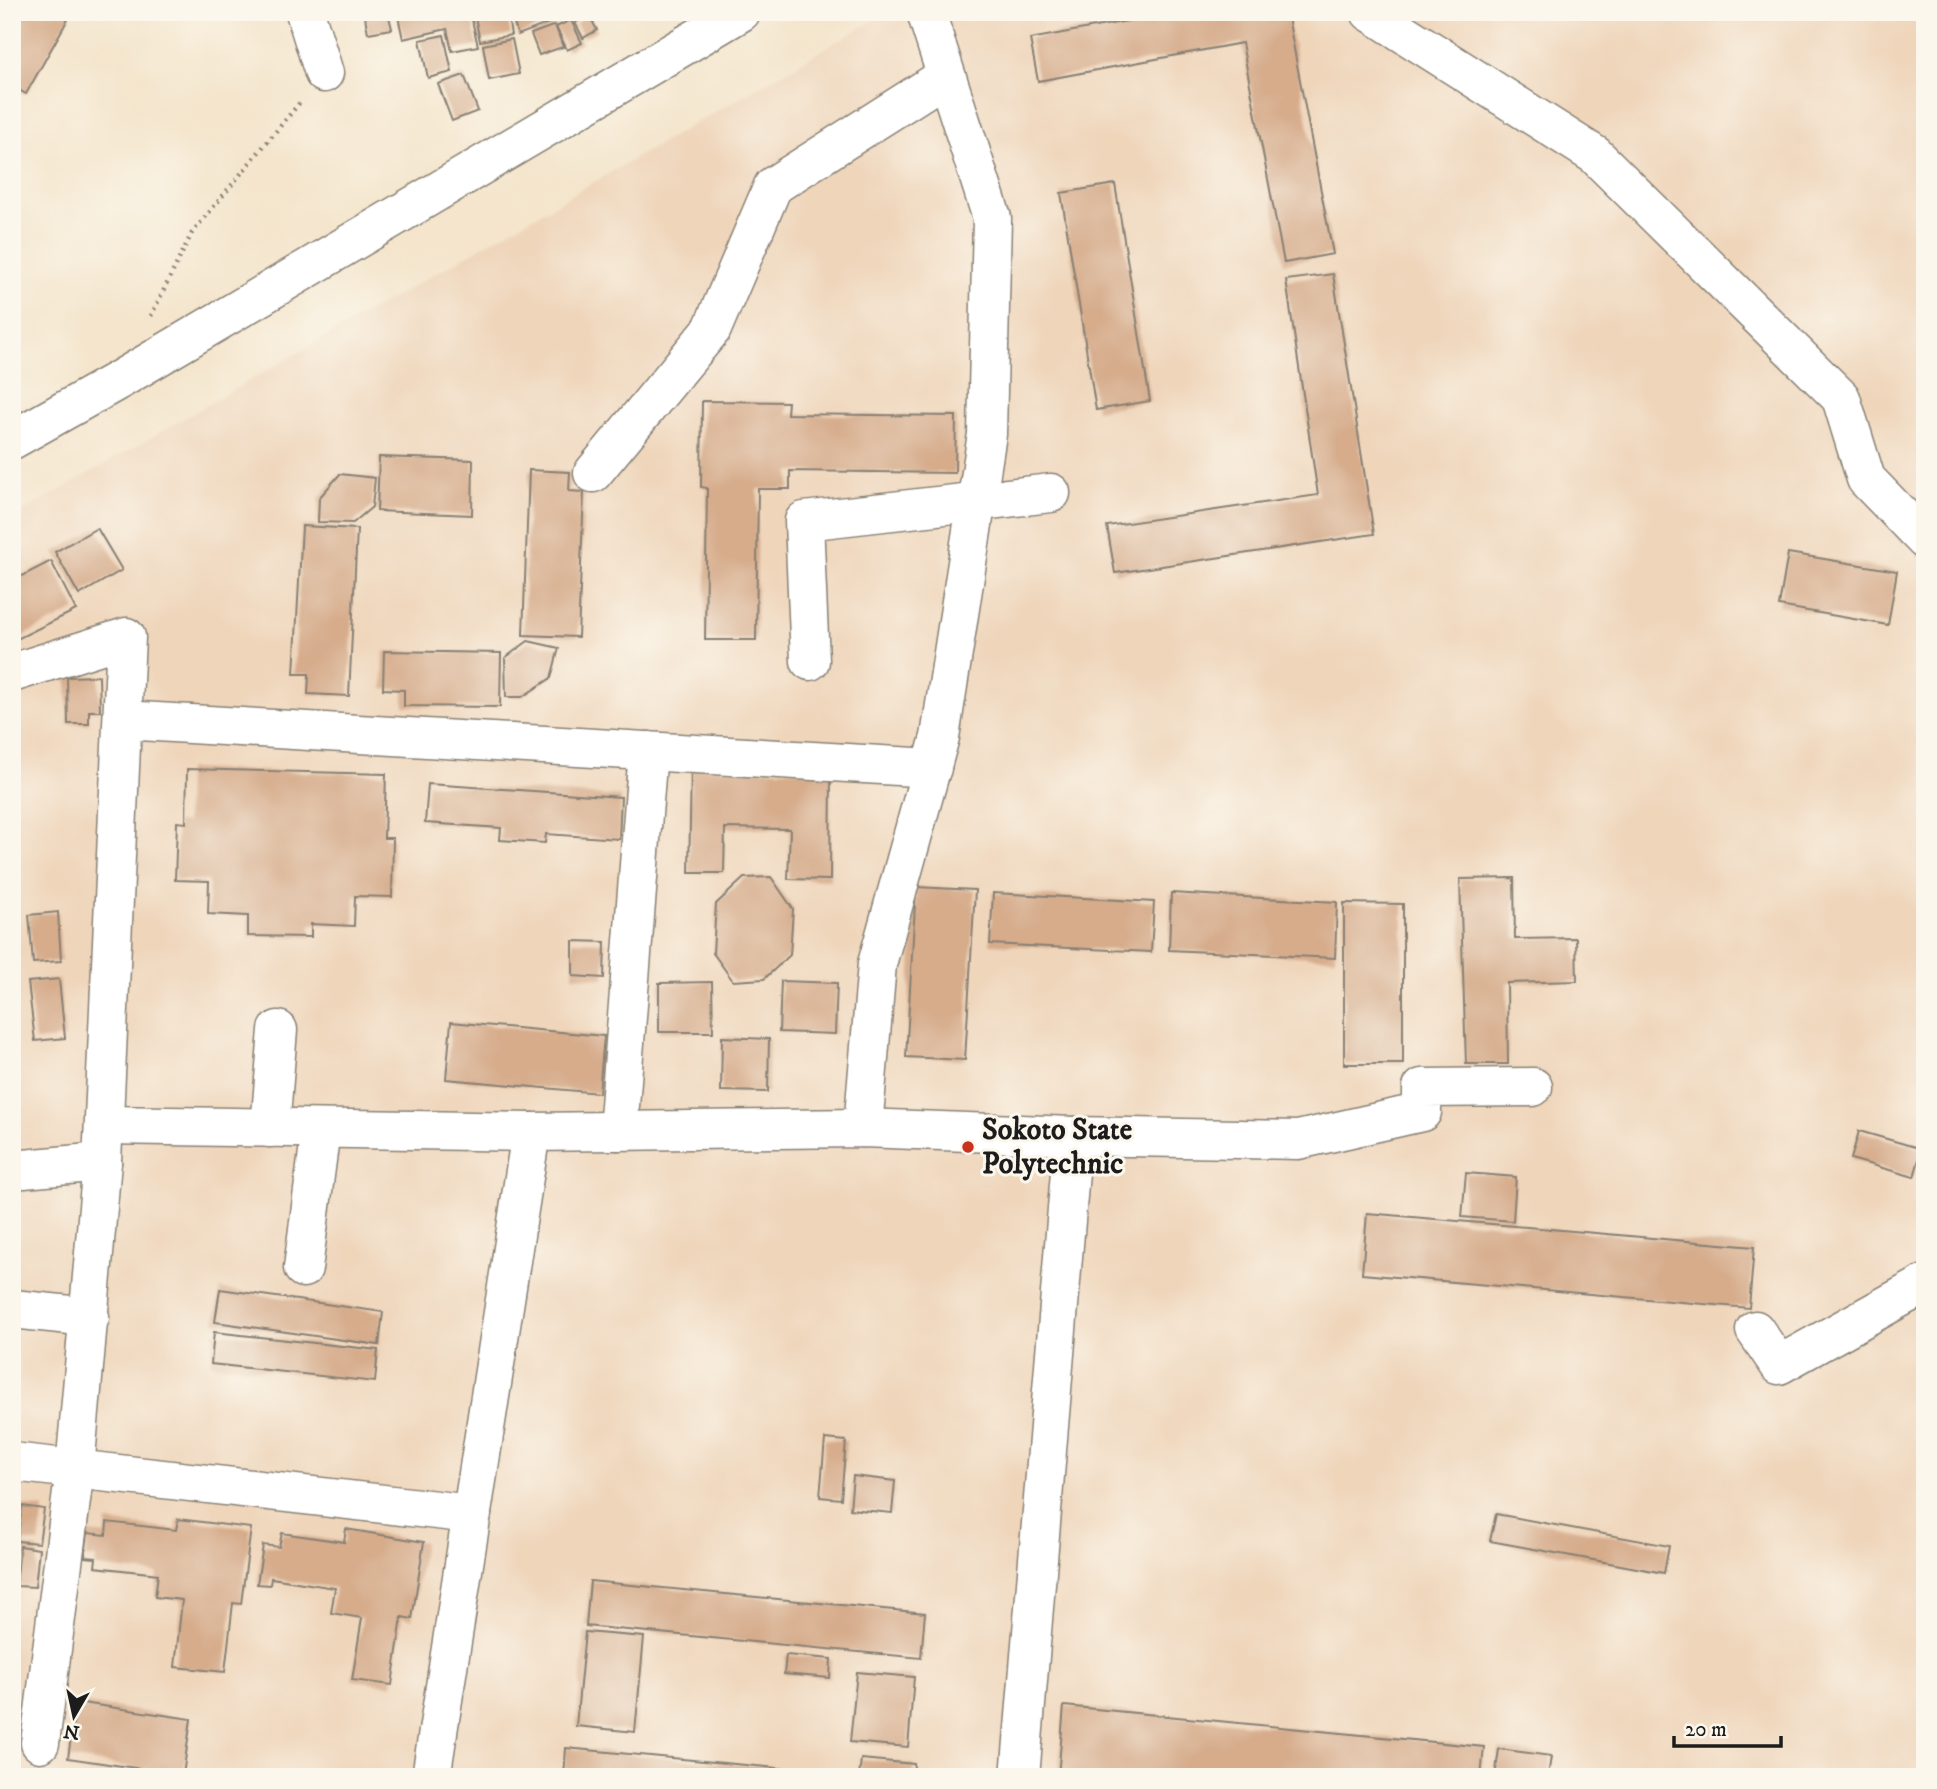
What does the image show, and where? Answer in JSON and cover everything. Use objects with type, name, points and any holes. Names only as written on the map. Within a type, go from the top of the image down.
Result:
[{"type":"street","points":[[305,12],[324,73]]},
{"type":"street","points":[[12,440],[119,380],[741,12]]},
{"type":"street","points":[[863,1128],[877,964],[940,737],[987,434],[992,218],[926,12]]},
{"type":"street","points":[[1370,12],[1595,155],[1841,398],[1866,479],[1925,540]]},
{"type":"street","points":[[593,473],[712,329],[773,186],[946,76]]},
{"type":"street","points":[[810,661],[804,521],[1051,493]]},
{"type":"street","points":[[12,673],[126,638],[104,1143],[75,1469],[40,1742]]},
{"type":"street","points":[[123,720],[932,768]]},
{"type":"street","points":[[618,1131],[648,751]]},
{"type":"street","points":[[270,1128],[278,1030]]},
{"type":"street","points":[[12,1170],[104,1143],[270,1128],[531,1132],[863,1128],[1073,1136],[1298,1140],[1422,1112],[1422,1088],[1533,1087]]},
{"type":"street","points":[[303,1268],[321,1129]]},
{"type":"street","points":[[431,1777],[531,1132]]},
{"type":"street","points":[[1020,1777],[1073,1136]]},
{"type":"street","points":[[1755,1330],[1779,1365],[1925,1284]]},
{"type":"street","points":[[12,1309],[90,1317]]},
{"type":"street","points":[[12,1462],[472,1514]]},
{"type":"path","points":[[149,319],[192,233],[324,73]]},
{"type":"shaded area","name":"Sokoto State Polytechnic","points":[[888,12],[1925,12],[1925,1777],[12,1777],[12,518]]},
{"type":"building","points":[[12,12],[72,12],[26,94],[12,86]]},
{"type":"building","points":[[388,12],[392,29],[368,33],[365,17]]},
{"type":"building","points":[[397,12],[470,12],[478,46],[452,51],[447,29],[403,39]]},
{"type":"building","points":[[474,12],[507,12],[511,35],[480,41]]},
{"type":"building","points":[[510,12],[548,12],[552,22],[518,35]]},
{"type":"building","points":[[1176,12],[1287,12],[1333,254],[1284,263],[1242,43],[1038,81],[1030,39]]},
{"type":"building","points":[[589,15],[597,30],[583,38],[575,23]]},
{"type":"building","points":[[571,20],[582,43],[567,50],[556,27]]},
{"type":"building","points":[[555,25],[563,47],[539,55],[531,34]]},
{"type":"building","points":[[444,35],[452,72],[428,78],[420,40]]},
{"type":"building","points":[[512,39],[519,74],[489,80],[483,45]]},
{"type":"building","points":[[464,75],[478,111],[452,121],[438,84]]},
{"type":"building","points":[[1115,184],[1150,401],[1096,410],[1061,193]]},
{"type":"building","points":[[1333,274],[1374,534],[1115,573],[1107,526],[1318,495],[1286,280]]},
{"type":"building","points":[[702,401],[788,402],[787,414],[956,416],[955,473],[790,471],[790,489],[758,489],[756,640],[705,640],[707,488],[701,487]]},
{"type":"building","points":[[379,457],[473,460],[472,515],[377,511]]},
{"type":"building","points":[[529,470],[570,472],[569,491],[584,492],[578,637],[523,635]]},
{"type":"building","points":[[340,474],[375,478],[372,507],[353,523],[318,522],[319,498]]},
{"type":"building","points":[[302,526],[357,529],[349,696],[308,694],[309,674],[294,674]]},
{"type":"building","points":[[97,528],[122,570],[79,595],[55,552]]},
{"type":"building","points":[[1788,553],[1897,571],[1888,625],[1779,606]]},
{"type":"building","points":[[51,561],[76,610],[17,639],[12,631],[12,581]]},
{"type":"building","points":[[528,641],[559,648],[551,678],[522,697],[506,697],[505,658]]},
{"type":"building","points":[[384,651],[501,653],[500,707],[404,706],[404,690],[383,689]]},
{"type":"building","points":[[99,676],[100,711],[89,711],[89,724],[68,724],[67,677]]},
{"type":"building","points":[[691,768],[831,771],[830,880],[788,879],[790,829],[725,828],[724,873],[689,873]]},
{"type":"building","points":[[187,769],[386,774],[384,838],[393,838],[392,897],[355,896],[354,926],[311,924],[311,937],[248,936],[248,916],[208,914],[209,881],[175,880],[177,822],[186,823]]},
{"type":"building","points":[[428,784],[621,797],[619,839],[546,834],[545,843],[500,840],[501,828],[425,823]]},
{"type":"building","points":[[771,877],[793,909],[790,955],[764,979],[733,981],[713,953],[716,904],[744,878]]},
{"type":"building","points":[[1514,878],[1515,939],[1576,938],[1577,981],[1507,983],[1508,1064],[1466,1064],[1460,879]]},
{"type":"building","points":[[916,887],[975,890],[965,1060],[906,1057]]},
{"type":"building","points":[[993,893],[1154,902],[1151,952],[990,944]]},
{"type":"building","points":[[1171,893],[1337,902],[1335,958],[1169,950]]},
{"type":"building","points":[[1344,903],[1403,904],[1403,1064],[1344,1064]]},
{"type":"building","points":[[58,912],[61,961],[33,963],[29,915]]},
{"type":"building","points":[[573,941],[605,942],[604,978],[573,976]]},
{"type":"building","points":[[59,979],[65,1038],[35,1041],[28,982]]},
{"type":"building","points":[[781,981],[837,983],[835,1034],[779,1032]]},
{"type":"building","points":[[712,982],[713,1032],[659,1032],[659,983]]},
{"type":"building","points":[[451,1022],[604,1036],[599,1093],[446,1079]]},
{"type":"building","points":[[722,1037],[769,1039],[768,1092],[721,1091]]},
{"type":"building","points":[[1859,1131],[1922,1149],[1914,1177],[1851,1159]]},
{"type":"building","points":[[1466,1173],[1516,1177],[1513,1221],[1462,1217]]},
{"type":"building","points":[[1367,1213],[1754,1247],[1749,1308],[1362,1274]]},
{"type":"building","points":[[220,1289],[383,1312],[379,1345],[215,1322]]},
{"type":"building","points":[[214,1332],[378,1350],[375,1382],[211,1364]]},
{"type":"building","points":[[825,1439],[846,1441],[841,1499],[820,1497]]},
{"type":"building","points":[[853,1476],[895,1481],[892,1513],[850,1509]]},
{"type":"building","points":[[22,1506],[44,1509],[39,1543],[17,1541]]},
{"type":"building","points":[[1496,1514],[1669,1546],[1664,1573],[1490,1541]]},
{"type":"building","points":[[178,1519],[251,1528],[241,1604],[233,1603],[225,1672],[175,1667],[182,1600],[155,1597],[158,1574],[95,1567],[96,1558],[85,1557],[88,1533],[106,1535],[107,1522],[176,1530]]},
{"type":"building","points":[[346,1529],[424,1542],[412,1619],[402,1617],[392,1685],[352,1680],[362,1618],[331,1613],[335,1588],[271,1578],[270,1585],[257,1584],[263,1545],[279,1547],[282,1533],[344,1542]]},
{"type":"building","points":[[20,1546],[39,1549],[35,1587],[16,1586]]},
{"type":"building","points":[[590,1581],[925,1613],[921,1658],[586,1626]]},
{"type":"building","points":[[585,1632],[644,1637],[635,1732],[576,1726]]},
{"type":"building","points":[[786,1655],[831,1659],[830,1678],[784,1674]]},
{"type":"building","points":[[857,1672],[914,1677],[908,1747],[850,1742]]},
{"type":"building","points":[[76,1702],[191,1719],[183,1775],[68,1758]]},
{"type":"building","points":[[1064,1706],[1484,1747],[1481,1777],[1058,1777]]},
{"type":"building","points":[[566,1748],[850,1775],[850,1777],[564,1777]]},
{"type":"building","points":[[1499,1749],[1551,1756],[1548,1777],[1495,1777]]},
{"type":"building","points":[[861,1759],[914,1764],[913,1777],[859,1777]]},
{"type":"place","name":"Sokoto State Polytechnic","points":[[968,1147]]}]
